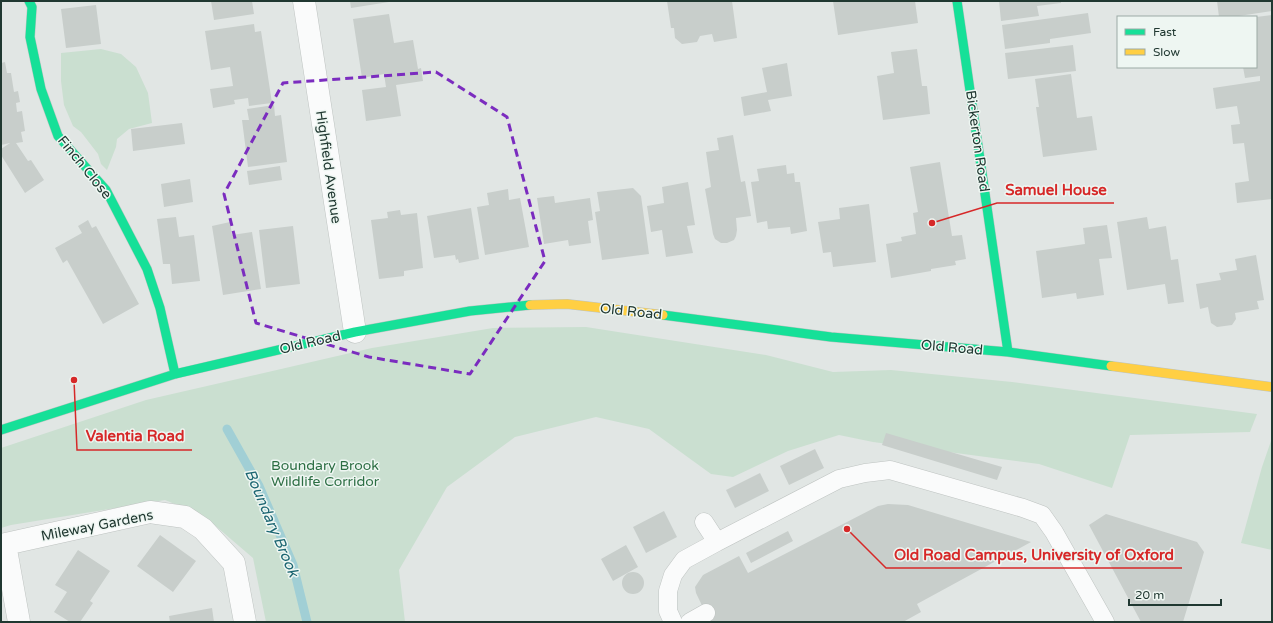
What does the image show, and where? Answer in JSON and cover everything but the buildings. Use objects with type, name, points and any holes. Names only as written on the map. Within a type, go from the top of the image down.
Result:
[{"type":"street","name":"Finch Close","points":[[29,1],[32,7],[30,37],[41,89],[58,136],[106,190],[147,269],[160,308],[175,374]]},
{"type":"street","name":"Highfield Avenue","points":[[304,1],[354,332]]},
{"type":"street","name":"Bickerton Road","points":[[957,1],[1008,352]]},
{"type":"street","name":"Old Road","points":[[1,430],[175,374],[354,332],[470,311],[519,305],[567,304],[831,336],[1008,352],[1272,387]]},
{"type":"street","name":"Mileway Gardens","points":[[3,544],[150,512],[185,517],[203,529],[234,563],[246,622]]},
{"type":"street","points":[[3,544],[19,622]]},
{"type":"lane","points":[[673,622],[668,611],[668,591],[673,575],[684,560],[839,479],[865,473],[890,470],[1023,508],[1042,515],[1054,532],[1105,622]]},
{"type":"lane","points":[[704,522],[717,542]]},
{"type":"lane","points":[[690,622],[706,614]]},
{"type":"highlighted area","points":[[436,72],[507,117],[545,261],[470,374],[369,357],[256,323],[224,194],[283,83]]},
{"type":"green space","points":[[101,49],[121,54],[136,67],[148,93],[152,123],[129,129],[117,139],[116,147],[107,170],[101,164],[98,154],[81,132],[73,126],[64,105],[61,81],[61,53]]},
{"type":"green space","name":"Boundary Brook Wildlife Corridor","points":[[586,327],[766,355],[833,372],[891,370],[1012,382],[1257,414],[1250,432],[1130,435],[1112,488],[1039,464],[873,442],[839,435],[788,451],[733,477],[711,474],[649,429],[596,417],[515,437],[447,487],[399,570],[405,622],[266,622],[253,558],[204,516],[165,500],[11,525],[1,528],[1,448],[146,400],[372,348],[493,328]]},
{"type":"green space","points":[[1272,438],[1272,550],[1241,543],[1262,467]]},
{"type":"waterway","name":"Boundary Brook","points":[[227,429],[259,486],[293,565],[307,622]]},
{"type":"traffic: fast","points":[[29,1],[32,7],[30,37],[41,89],[58,136],[106,190],[147,269],[160,308],[175,374]]},
{"type":"traffic: fast","points":[[957,1],[1008,352]]},
{"type":"traffic: fast","points":[[1,430],[175,374],[355,332],[470,311],[530,305]]},
{"type":"traffic: fast","points":[[663,315],[831,337],[1008,352],[1111,366]]},
{"type":"traffic: slow","points":[[530,305],[567,304],[663,315]]},
{"type":"traffic: slow","points":[[1111,366],[1272,387]]},
{"type":"place","name":"Samuel House","points":[[932,223]]},
{"type":"place","name":"Valentia Road","points":[[74,380]]},
{"type":"place","name":"Old Road Campus, University of Oxford","points":[[847,529]]}]
